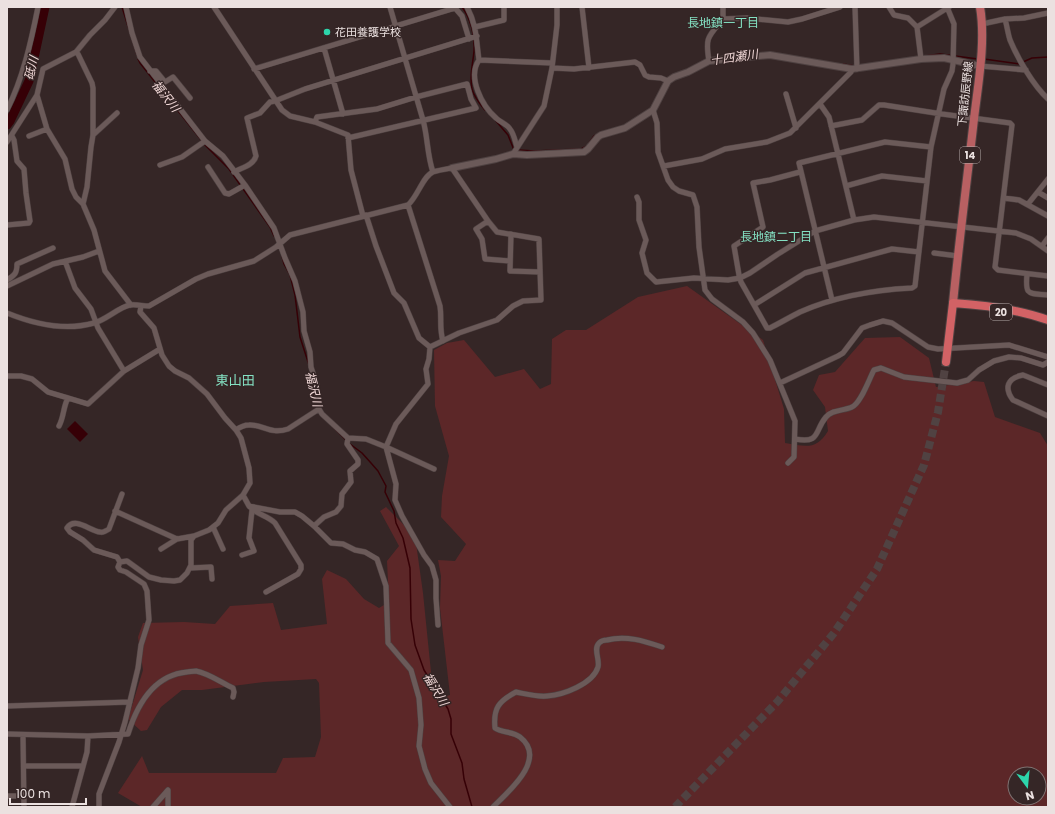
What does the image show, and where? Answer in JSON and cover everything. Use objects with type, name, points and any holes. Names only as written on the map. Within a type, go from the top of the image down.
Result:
[{"type":"highway","name":"20","points":[[953,305],[1000,308],[1048,320]]},
{"type":"highway","name":"20","points":[[953,305],[995,311],[1048,324]]},
{"type":"highway","points":[[946,362],[953,305]]},
{"type":"main road","name":"下諏訪辰野線","points":[[953,305],[980,66],[982,24],[980,7]]},
{"type":"street","points":[[7,110],[21,75],[38,7]]},
{"type":"street","points":[[7,142],[37,95],[43,69],[76,52],[105,20],[114,7]]},
{"type":"street","points":[[126,7],[135,46],[140,57],[205,140],[222,156],[245,185],[274,228],[295,281],[303,312],[304,331],[310,352],[311,367],[317,386],[319,409],[327,420],[337,426],[348,438],[366,439],[434,469]]},
{"type":"street","points":[[214,7],[282,110],[290,116],[315,122],[348,135],[351,170],[365,216],[394,293],[404,303],[420,338],[430,347]]},
{"type":"street","points":[[390,7],[427,135],[428,157],[432,172]]},
{"type":"street","points":[[348,138],[476,108],[471,99],[471,83],[479,60],[477,36],[472,17],[467,7]]},
{"type":"street","points":[[475,27],[504,20],[504,7]]},
{"type":"street","points":[[513,154],[544,106],[552,65],[557,25],[557,7]]},
{"type":"street","points":[[582,7],[589,68]]},
{"type":"street","points":[[709,62],[707,47],[708,39],[710,33],[723,19],[723,7]]},
{"type":"street","points":[[723,19],[747,18],[788,22],[802,20],[840,7]]},
{"type":"street","points":[[664,166],[702,159],[725,149],[767,142],[790,133],[854,69],[855,7]]},
{"type":"street","points":[[889,7],[894,15],[908,18],[917,27],[921,59]]},
{"type":"street","points":[[800,172],[753,183],[763,228],[734,246],[740,278],[767,328],[832,300],[869,292],[912,288],[915,286],[931,147],[944,90],[952,71],[954,24],[948,7],[917,27]]},
{"type":"street","points":[[254,69],[455,8],[462,16],[469,39]]},
{"type":"street","points":[[982,24],[1048,13]]},
{"type":"street","points":[[1005,19],[1010,39],[1026,70],[1048,99]]},
{"type":"street","points":[[234,172],[251,164],[255,160],[256,156],[247,118],[260,113],[270,102],[305,89],[477,36]]},
{"type":"street","points":[[324,48],[343,114]]},
{"type":"street","points":[[78,54],[92,83],[93,135],[87,187],[83,204]]},
{"type":"street","points":[[7,313],[39,324],[77,326],[96,323],[131,305],[149,306],[208,274],[254,261],[290,235],[408,205],[417,196],[426,178],[432,172],[513,154],[527,155],[584,152],[588,150],[598,137],[625,128],[653,110],[668,82],[674,77],[709,62],[770,55],[854,69],[921,59],[944,58],[980,66],[1026,70]]},
{"type":"street","points":[[479,60],[552,65],[574,69],[635,62],[640,65],[644,75],[661,78],[668,82]]},
{"type":"street","points":[[150,71],[156,71],[165,82],[173,77],[190,98]]},
{"type":"street","points":[[471,83],[495,117],[511,130],[517,147]]},
{"type":"street","points":[[315,122],[316,117],[377,109],[471,83]]},
{"type":"street","points":[[786,94],[796,128]]},
{"type":"street","points":[[37,95],[47,129],[65,159],[72,189],[76,197],[83,204],[94,230],[105,271],[131,305]]},
{"type":"street","points":[[820,104],[829,117],[854,220]]},
{"type":"street","points":[[831,126],[862,120],[879,105],[1010,123],[1012,125],[996,267],[998,270],[1048,276]]},
{"type":"street","points":[[653,110],[657,123],[658,152],[673,187],[679,191],[693,195],[697,207],[699,247],[705,290],[712,299],[743,322],[753,333],[770,360],[795,421],[794,457],[788,463]]},
{"type":"street","points":[[93,135],[117,113]]},
{"type":"street","points":[[28,136],[47,129]]},
{"type":"street","points":[[7,225],[29,223],[30,221],[24,169],[17,161],[12,136]]},
{"type":"street","points":[[160,165],[182,157],[205,140]]},
{"type":"street","points":[[832,300],[799,163],[885,142],[931,147]]},
{"type":"street","points":[[208,167],[225,193],[229,194],[245,185]]},
{"type":"street","points":[[430,347],[459,333],[497,320],[513,306],[523,301],[541,300],[539,239],[497,232],[488,222],[452,168]]},
{"type":"street","points":[[846,186],[882,176],[927,181]]},
{"type":"street","points":[[1028,204],[1048,179]]},
{"type":"street","points":[[1038,192],[1048,198]]},
{"type":"street","points":[[637,197],[639,202],[639,220],[646,240],[642,253],[649,276],[656,282],[694,278],[728,280],[740,278],[750,274],[778,254],[815,231],[854,220],[874,217],[1016,233],[1031,239],[1048,251]]},
{"type":"street","points":[[1004,198],[1019,200],[1048,216]]},
{"type":"street","points":[[408,205],[440,306],[442,318],[440,331],[443,341]]},
{"type":"street","points":[[488,222],[476,229],[482,239],[485,260],[510,261]]},
{"type":"street","points":[[511,234],[510,271],[540,272]]},
{"type":"street","points":[[1042,246],[1048,238]]},
{"type":"street","points":[[7,280],[15,275],[17,271],[17,264],[53,248]]},
{"type":"street","points":[[754,304],[805,273],[824,267],[892,249],[919,252]]},
{"type":"street","points":[[7,286],[32,275],[41,269],[99,252]]},
{"type":"street","points":[[934,253],[958,256]]},
{"type":"street","points":[[65,261],[75,288],[91,310],[109,348],[124,372]]},
{"type":"street","points":[[1027,274],[1027,291],[1030,293],[1048,295]]},
{"type":"street","points":[[141,306],[140,312],[154,328],[165,361],[175,371],[190,378],[207,394],[241,438],[250,483],[243,495],[226,510],[218,523],[209,530],[194,536],[177,539],[161,549]]},
{"type":"street","points":[[780,383],[843,353],[862,328],[870,324],[883,321],[892,323],[928,347],[938,349],[1009,344],[1048,357]]},
{"type":"street","points":[[430,347],[426,369],[428,384],[396,424],[386,447],[396,484],[395,500],[402,516],[424,555],[432,566],[436,580],[438,625]]},
{"type":"street","points":[[7,376],[20,376],[32,380],[48,392],[88,404],[124,372],[160,349]]},
{"type":"street","points":[[795,438],[811,440],[815,436],[826,416],[833,412],[852,407],[858,402],[874,370],[881,368],[904,377],[957,383],[968,380],[979,370],[994,361],[1009,357],[1021,358],[1043,365],[1048,362]]},
{"type":"street","points":[[1048,385],[1023,375],[1013,378],[1008,387],[1009,395],[1013,400],[1048,416]]},
{"type":"street","points":[[59,426],[68,398]]},
{"type":"street","points":[[236,430],[244,425],[250,424],[267,430],[283,431],[319,409]]},
{"type":"street","points":[[314,526],[324,518],[336,512],[341,506],[342,494],[351,482],[350,471],[358,464],[358,460],[347,444],[348,438]]},
{"type":"street","points":[[120,562],[116,557],[94,550],[84,540],[70,532],[67,528],[71,524],[77,524],[100,532],[104,532],[109,529],[122,494]]},
{"type":"street","points":[[242,555],[254,551],[250,538],[250,508],[243,495]]},
{"type":"street","points":[[250,508],[280,512],[295,512],[314,526],[331,544],[343,544],[377,558],[386,586],[388,643],[411,670],[419,698],[421,726],[419,746],[424,768],[431,783],[450,807]]},
{"type":"street","points":[[250,508],[270,518],[275,523],[301,565],[301,569],[298,574],[266,592]]},
{"type":"street","points":[[115,511],[177,539]]},
{"type":"street","points":[[213,527],[223,550]]},
{"type":"street","points":[[120,562],[127,561],[149,577],[161,580],[180,580],[191,565],[191,540],[194,536]]},
{"type":"street","points":[[99,807],[99,794],[130,702],[138,668],[141,645],[149,620],[147,591],[144,584],[126,572],[120,570],[118,567],[120,562]]},
{"type":"street","points":[[190,568],[211,567],[212,579]]},
{"type":"street","points":[[493,807],[523,776],[530,756],[530,751],[521,738],[513,733],[498,731],[494,728],[494,716],[501,702],[516,692],[548,696],[573,689],[584,684],[594,675],[598,667],[596,648],[601,641],[612,638],[629,638],[662,647]]},
{"type":"street","points":[[7,734],[23,736],[88,736],[128,734],[134,716],[145,698],[164,679],[180,673],[196,671],[216,679],[233,688],[234,698]]},
{"type":"street","points":[[7,706],[130,702]]},
{"type":"street","points":[[23,736],[24,807]]},
{"type":"street","points":[[72,807],[87,752],[88,736]]},
{"type":"street","points":[[24,766],[83,766]]},
{"type":"street","points":[[153,807],[168,790],[168,807]]},
{"type":"street","points":[[7,796],[24,796]]},
{"type":"shaded area","points":[[687,286],[763,340],[784,409],[785,443],[810,446],[819,442],[824,437],[828,431],[825,407],[813,390],[819,375],[835,372],[865,338],[900,337],[929,358],[936,387],[974,381],[984,382],[995,417],[1040,433],[1048,446],[1048,807],[142,807],[118,793],[142,756],[149,773],[276,773],[283,758],[315,757],[321,737],[319,683],[316,679],[264,682],[202,690],[182,690],[161,707],[147,730],[141,731],[128,719],[143,670],[138,637],[143,623],[184,622],[215,624],[230,606],[273,603],[281,630],[327,624],[322,579],[327,570],[346,579],[364,599],[379,608],[389,602],[387,561],[399,546],[380,511],[386,507],[415,536],[423,593],[431,672],[430,689],[437,699],[450,695],[440,608],[441,576],[438,560],[455,561],[466,544],[441,517],[442,496],[449,456],[435,406],[434,350],[447,343],[464,340],[495,377],[524,369],[540,389],[551,384],[552,339],[566,330],[586,330],[638,297]]},
{"type":"shaded area","points":[[75,421],[88,434],[80,442],[67,429]]},
{"type":"waterway","name":"砥川","points":[[7,125],[29,81],[45,7]]},
{"type":"waterway","name":"福沢川","points":[[122,7],[137,55]]},
{"type":"waterway","name":"十四瀬川","points":[[462,7],[470,22],[474,39],[471,75],[472,89],[479,103],[485,110]]},
{"type":"waterway","name":"十四瀬川","points":[[732,56],[758,53]]},
{"type":"waterway","name":"十四瀬川","points":[[924,56],[940,54],[978,59]]},
{"type":"waterway","name":"十四瀬川","points":[[1023,62],[1032,58],[1048,57]]},
{"type":"waterway","name":"福沢川","points":[[138,59],[202,141]]},
{"type":"waterway","name":"十四瀬川","points":[[984,59],[1020,64]]},
{"type":"waterway","name":"十四瀬川","points":[[843,64],[855,66]]},
{"type":"waterway","name":"十四瀬川","points":[[496,121],[508,135],[514,150]]},
{"type":"waterway","name":"十四瀬川","points":[[589,143],[597,134]]},
{"type":"waterway","name":"福沢川","points":[[204,144],[229,169],[270,227],[274,236]]},
{"type":"waterway","name":"十四瀬川","points":[[518,150],[535,151],[581,149],[587,146]]},
{"type":"waterway","name":"福沢川","points":[[282,256],[284,264],[290,275],[295,295],[300,337],[309,365]]},
{"type":"waterway","name":"福沢川","points":[[311,374],[316,406]]},
{"type":"waterway","name":"福沢川","points":[[333,427],[346,440]]},
{"type":"waterway","name":"福沢川","points":[[350,444],[362,453],[378,471],[386,486],[385,492],[394,511],[396,523],[403,538],[410,568],[411,619],[415,645],[424,670],[448,709],[451,719],[451,734],[462,763],[464,779],[472,807]]},
{"type":"tunnel","points":[[675,807],[778,701],[834,633],[877,569],[924,465],[938,412],[946,362]]},
{"type":"place","name":"花田養護学校","points":[[327,32]]},
{"type":"district","name":"長地鎮一丁目","points":[[723,22]]},
{"type":"district","name":"長地鎮二丁目","points":[[776,236]]},
{"type":"district","name":"東山田","points":[[235,380]]}]
